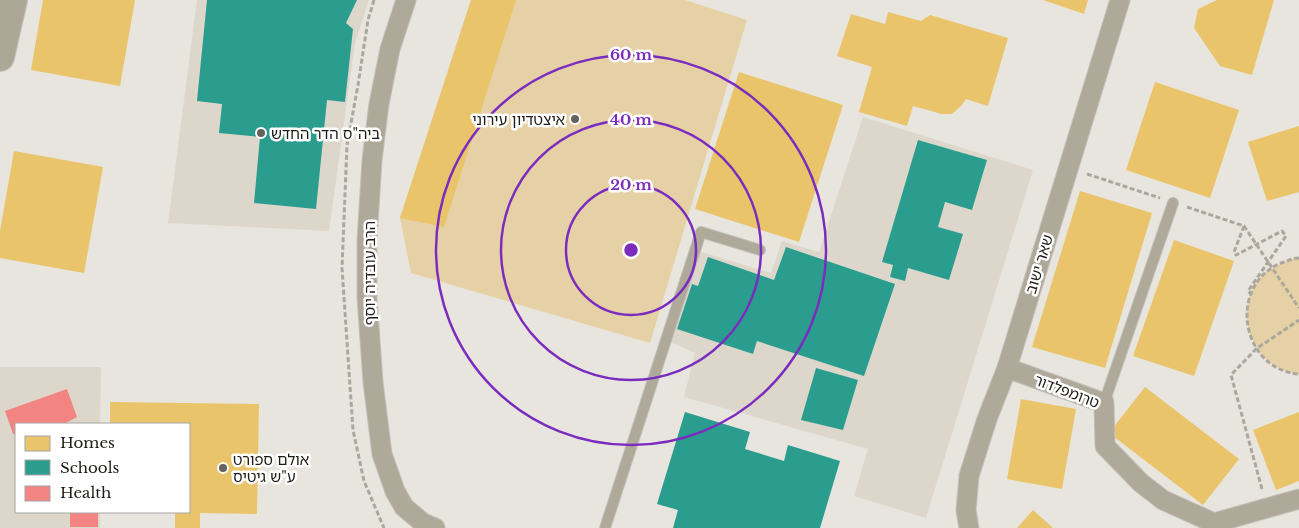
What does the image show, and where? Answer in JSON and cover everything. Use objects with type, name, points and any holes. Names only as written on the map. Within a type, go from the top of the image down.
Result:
[{"type":"main road","points":[[0,57],[13,0]]},
{"type":"street","name":"הרב עובדיה יוסף","points":[[406,0],[390,49],[379,104],[372,160],[367,240],[367,298],[373,382],[382,454],[395,491],[404,507],[422,523],[435,528]]},
{"type":"street","name":"שאר ישוב","points":[[969,528],[966,510],[969,476],[987,419],[1007,368],[1120,0]]},
{"type":"street","name":"טרומפלדור","points":[[1007,368],[1104,403],[1105,446],[1141,483],[1163,500],[1214,523],[1299,499]]},
{"type":"lane","points":[[1104,403],[1173,202]]},
{"type":"lane","points":[[605,528],[701,232],[760,250]]},
{"type":"path","points":[[1068,167],[1244,226],[1299,308]]},
{"type":"path","points":[[1244,226],[1234,252],[1236,255],[1282,231],[1286,236],[1248,291],[1251,294]]},
{"type":"path","points":[[1299,258],[1277,264],[1261,277],[1251,294],[1247,314],[1249,334],[1256,349],[1272,365],[1291,374],[1299,374]]},
{"type":"path","points":[[1267,508],[1232,375],[1256,349],[1299,320]]},
{"type":"shaded area","name":"ביה\"ס הדר החדש","points":[[197,0],[369,0],[355,43],[329,231],[168,223]]},
{"type":"shaded area","name":"איצטדיון עירוני","points":[[471,0],[685,0],[747,20],[650,343],[411,273],[400,218]]},
{"type":"shaded area","points":[[863,117],[1033,170],[926,518],[854,496],[868,449],[684,397],[695,353],[670,342],[698,251],[771,273],[782,241],[819,252]]},
{"type":"shaded area","points":[[1299,258],[1299,374],[1283,370],[1270,362],[1259,351],[1251,338],[1247,323],[1247,307],[1251,292],[1260,278],[1276,265]]},
{"type":"shaded area","points":[[0,367],[101,367],[100,423],[15,423],[15,513],[100,513],[100,528],[0,528]]},
{"type":"building: Homes","points":[[43,0],[135,0],[120,86],[31,70]]},
{"type":"building: Homes","points":[[471,0],[516,0],[444,227],[400,218]]},
{"type":"building: Homes","points":[[1043,0],[1088,0],[1084,14]]},
{"type":"building: Homes","points":[[1217,0],[1274,0],[1252,75],[1220,66],[1194,28],[1198,9]]},
{"type":"building: Homes","points":[[888,12],[921,21],[930,15],[1008,38],[988,106],[966,99],[952,114],[942,114],[913,106],[907,126],[859,112],[872,67],[837,56],[851,14],[885,24]]},
{"type":"building: Homes","points":[[739,72],[843,105],[799,242],[695,209]]},
{"type":"building: Homes","points":[[1155,82],[1239,110],[1210,198],[1126,170]]},
{"type":"building: Homes","points":[[1299,126],[1299,192],[1267,201],[1248,142]]},
{"type":"building: Homes","points":[[14,151],[103,167],[84,273],[0,258],[0,231]]},
{"type":"building: Homes","points":[[1080,191],[1152,213],[1105,368],[1032,347]]},
{"type":"building: Homes","points":[[1174,240],[1234,261],[1194,376],[1133,356]]},
{"type":"building: Homes","points":[[1145,387],[1239,459],[1203,505],[1109,433]]},
{"type":"building: Homes","points":[[1021,399],[1076,409],[1062,489],[1007,479]]},
{"type":"building: Homes","name":"אולם ספורט ע\"ש גיטיס","points":[[110,402],[259,404],[257,514],[200,513],[200,528],[175,528],[175,513],[190,513],[190,423],[110,423]]},
{"type":"building: Homes","points":[[1299,412],[1299,481],[1276,490],[1253,430]]},
{"type":"building: Homes","points":[[1033,510],[1053,528],[1017,528]]},
{"type":"building: Schools","name":"ביה\"ס הדר החדש","points":[[207,0],[357,0],[346,23],[353,29],[345,102],[327,100],[316,209],[254,203],[260,137],[219,133],[222,104],[197,101]]},
{"type":"building: Schools","points":[[918,140],[987,160],[972,210],[945,202],[938,227],[963,234],[949,280],[908,268],[905,281],[890,277],[893,265],[882,262]]},
{"type":"building: Schools","points":[[786,247],[895,284],[864,376],[757,341],[753,354],[677,329],[692,284],[698,286],[708,257],[774,280]]},
{"type":"building: Schools","points":[[816,368],[858,380],[843,430],[801,420]]},
{"type":"building: Schools","points":[[685,412],[750,432],[745,449],[784,461],[788,445],[840,461],[820,528],[673,528],[678,510],[657,504]]},
{"type":"building: Health","points":[[67,389],[77,417],[66,423],[15,423],[15,434],[13,434],[5,411]]},
{"type":"building: Health","points":[[70,513],[98,513],[98,527],[70,527]]},
{"type":"place","name":"איצטדיון עירוני","points":[[575,119]]},
{"type":"place","name":"ביה\"ס הדר החדש","points":[[261,133]]},
{"type":"place","name":"אולם ספורט ע\"ש גיטיס","points":[[223,468]]}]
